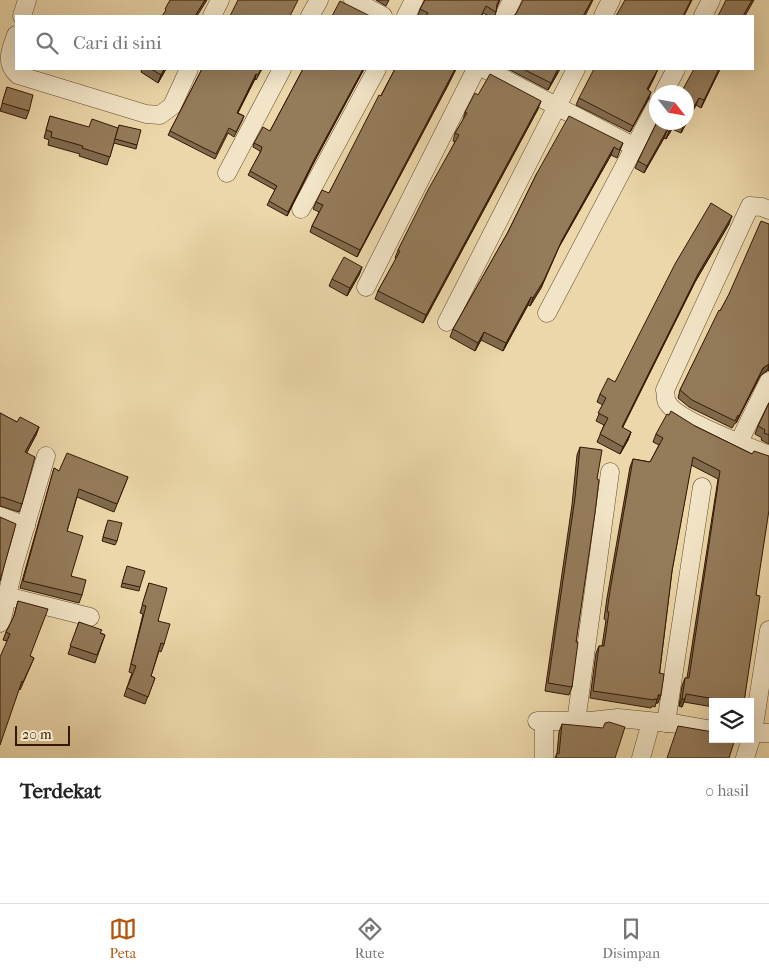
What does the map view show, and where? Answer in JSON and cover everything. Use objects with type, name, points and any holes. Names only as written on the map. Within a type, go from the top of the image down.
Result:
[{"type":"street","points":[[22,15],[27,0]]},
{"type":"street","points":[[212,15],[220,0]]},
{"type":"street","points":[[311,15],[319,0]]},
{"type":"street","points":[[353,0],[381,15]]},
{"type":"street","points":[[406,15],[414,0]]},
{"type":"street","points":[[504,15],[512,0]]},
{"type":"street","points":[[604,15],[611,0]]},
{"type":"street","points":[[704,15],[711,0]]},
{"type":"street","points":[[15,38],[9,57],[10,65],[18,76],[146,114],[160,115],[172,106],[189,70]]},
{"type":"street","points":[[227,172],[281,70]]},
{"type":"street","points":[[301,208],[376,70]]},
{"type":"street","points":[[366,286],[475,70]]},
{"type":"street","points":[[487,70],[636,147]]},
{"type":"street","points":[[447,322],[575,70]]},
{"type":"street","points":[[668,85],[675,70]]},
{"type":"street","points":[[547,313],[649,120]]},
{"type":"street","points":[[769,210],[750,206],[665,390],[667,402],[674,410],[687,418],[769,455]]},
{"type":"street","points":[[739,442],[769,381]]},
{"type":"street","points":[[0,623],[6,596],[7,563],[26,526],[46,456]]},
{"type":"street","points":[[576,722],[610,472]]},
{"type":"street","points":[[641,758],[659,722],[702,487]]},
{"type":"street","points":[[0,516],[26,526]]},
{"type":"street","points":[[6,596],[90,618]]},
{"type":"street","points":[[745,758],[757,733],[769,630]]},
{"type":"street","points":[[544,758],[541,721],[576,722],[618,718],[709,729]]},
{"type":"building","points":[[170,0],[205,0],[196,15],[163,15]]},
{"type":"building","points":[[238,0],[298,0],[290,15],[230,15]]},
{"type":"building","points":[[425,0],[499,0],[496,12],[486,6],[482,15],[427,15],[428,13],[420,9]]},
{"type":"building","points":[[523,0],[592,0],[584,15],[514,15]]},
{"type":"building","points":[[625,0],[691,0],[684,15],[617,15]]},
{"type":"building","points":[[726,0],[752,0],[744,15],[718,15]]},
{"type":"building","points":[[340,1],[368,15],[333,15]]},
{"type":"building","points":[[153,70],[164,70],[161,75]]},
{"type":"building","points":[[201,70],[260,70],[258,75],[256,74],[237,113],[244,116],[236,132],[229,128],[216,154],[170,131]]},
{"type":"building","points":[[302,70],[362,70],[288,212],[269,201],[277,186],[250,171],[262,147],[254,143],[263,127],[270,131]]},
{"type":"building","points":[[394,70],[454,70],[360,250],[312,226],[323,205],[316,202],[322,190],[329,193],[379,95],[381,96]]},
{"type":"building","points":[[525,70],[558,70],[551,83]]},
{"type":"building","points":[[593,70],[657,70],[647,89],[649,96],[633,126],[579,98]]},
{"type":"building","points":[[693,70],[719,70],[704,100],[699,98],[694,106],[694,85],[685,85]]},
{"type":"building","points":[[490,74],[541,101],[426,315],[378,291],[400,251],[398,250],[428,190],[459,135],[455,133],[467,113],[465,112],[475,93],[478,95]]},
{"type":"building","points":[[7,87],[33,95],[29,111],[2,103]]},
{"type":"building","points":[[50,116],[89,127],[92,119],[118,128],[110,157],[82,148],[83,146],[51,137],[52,132],[46,130]]},
{"type":"building","points":[[569,116],[623,143],[619,150],[614,147],[562,240],[544,280],[533,298],[531,297],[506,343],[484,332],[478,343],[453,329],[508,232],[537,173]]},
{"type":"building","points":[[119,125],[141,130],[137,145],[115,139]]},
{"type":"building","points":[[653,130],[667,130],[647,166],[638,161]]},
{"type":"building","points":[[711,203],[732,216],[698,274],[622,427],[631,432],[623,447],[600,434],[608,418],[598,413],[606,398],[600,394],[608,378],[615,382],[675,264]]},
{"type":"building","points":[[761,221],[769,224],[769,364],[763,368],[735,421],[692,400],[680,390],[719,310],[729,294]]},
{"type":"building","points":[[344,257],[362,267],[350,288],[332,279]]},
{"type":"building","points":[[769,403],[769,435],[764,433],[765,430],[758,426]]},
{"type":"building","points":[[671,411],[695,426],[752,454],[754,451],[769,456],[769,510],[756,595],[760,596],[745,698],[709,698],[686,694],[685,699],[682,699],[685,678],[689,678],[720,471],[693,457],[672,571],[659,673],[664,674],[661,695],[658,695],[658,699],[654,700],[593,691],[599,646],[604,646],[610,591],[633,459],[650,462],[663,438],[656,434],[667,414],[669,415]]},
{"type":"building","points":[[0,413],[17,422],[20,417],[39,427],[25,452],[35,457],[22,504],[0,498]]},
{"type":"building","points":[[580,447],[602,450],[597,479],[599,480],[595,513],[576,642],[578,642],[572,687],[548,683],[575,498]]},
{"type":"building","points":[[67,453],[128,477],[117,504],[79,489],[67,531],[83,536],[71,576],[86,580],[82,595],[23,581],[54,468],[59,471]]},
{"type":"building","points":[[0,517],[16,524],[0,581]]},
{"type":"building","points":[[108,520],[122,523],[117,541],[103,537]]},
{"type":"building","points":[[127,566],[145,571],[140,587],[122,583]]},
{"type":"building","points":[[149,583],[167,588],[158,621],[170,624],[164,644],[161,643],[151,676],[155,678],[148,697],[127,688],[136,666],[131,664],[146,606],[142,605]]},
{"type":"building","points":[[18,601],[48,609],[30,656],[34,658],[22,681],[0,745],[0,657],[10,634],[6,632],[14,616]]},
{"type":"building","points":[[79,622],[102,630],[100,633],[105,635],[97,655],[70,646]]},
{"type":"building","points":[[609,722],[625,727],[615,758],[556,758],[557,753],[559,754],[562,724],[603,728],[605,723]]},
{"type":"building","points":[[678,726],[709,731],[709,743],[734,743],[729,758],[667,758]]}]
